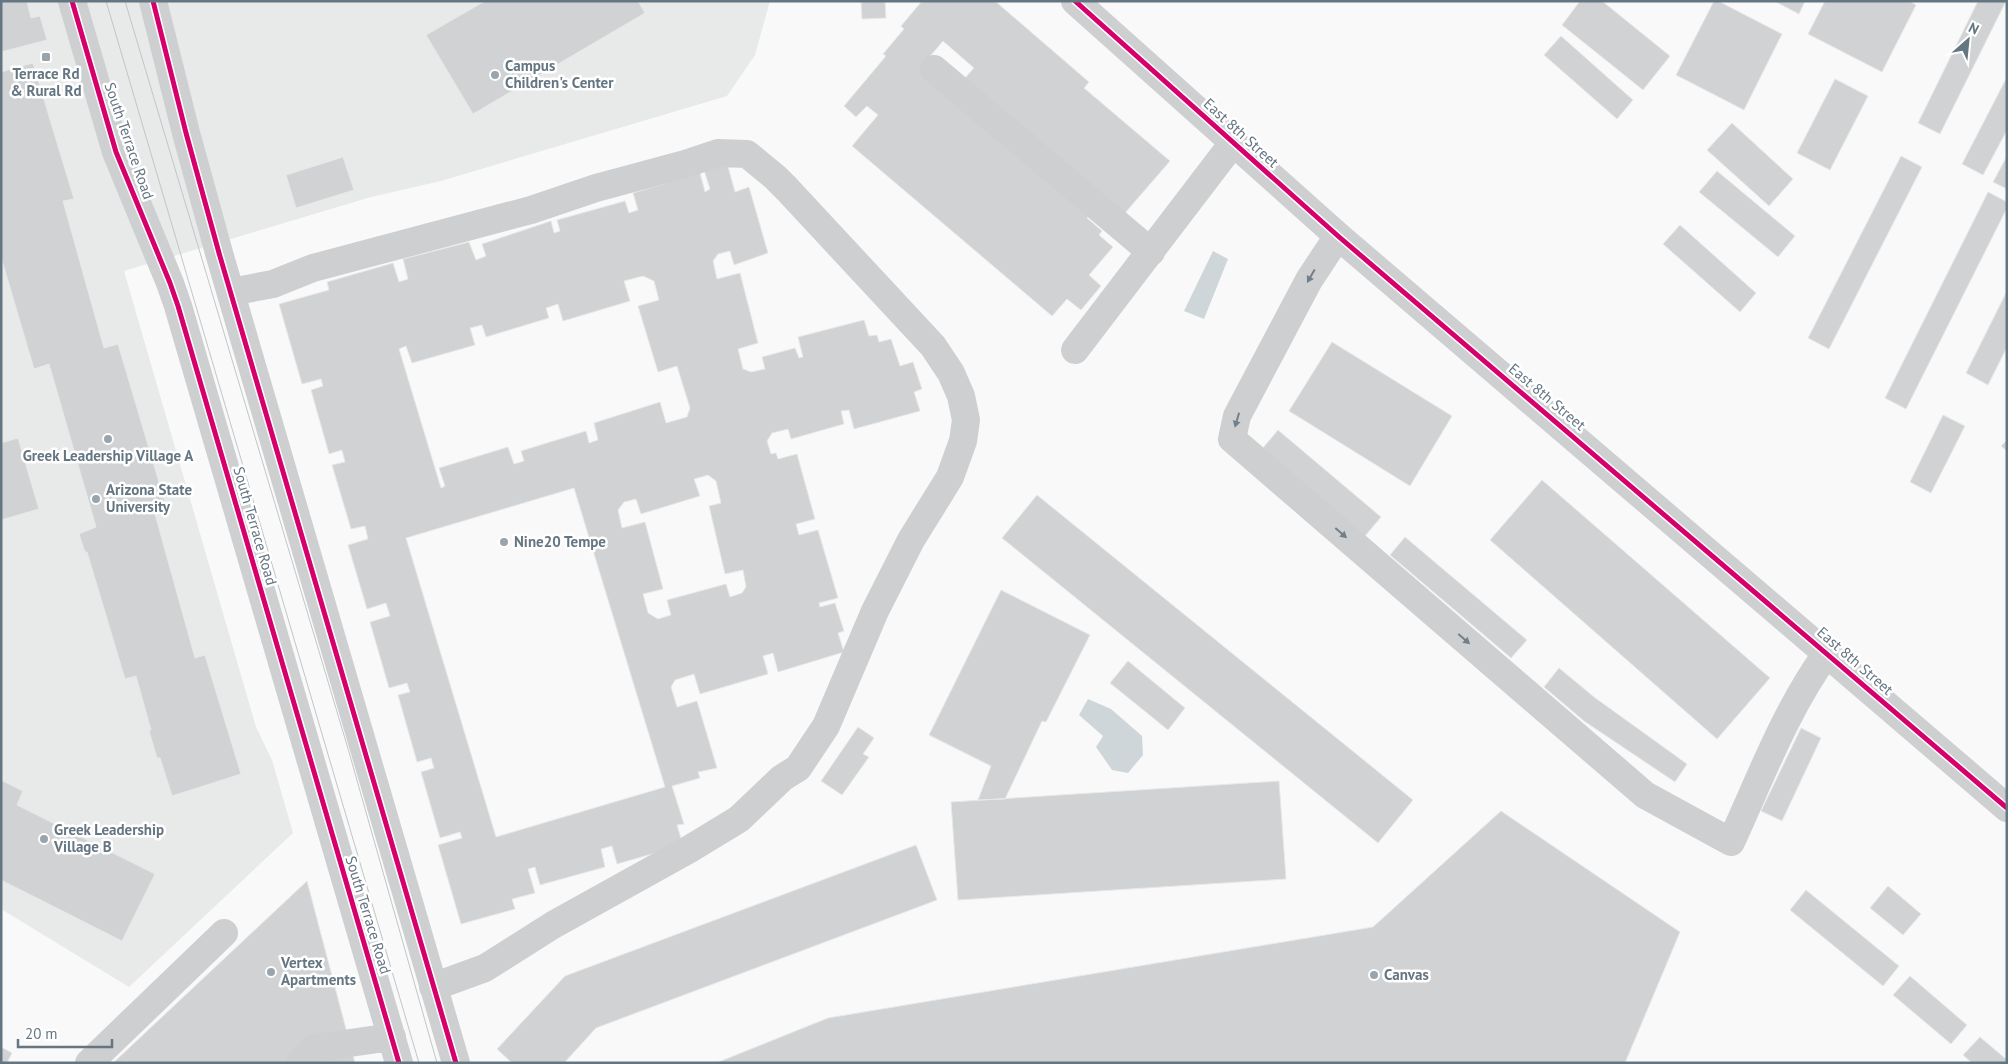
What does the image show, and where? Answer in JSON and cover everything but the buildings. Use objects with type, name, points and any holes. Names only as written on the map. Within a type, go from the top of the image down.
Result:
[{"type":"street","name":"South Terrace Road","points":[[72,1],[116,152],[178,306],[399,1063]]},
{"type":"street","points":[[153,1],[186,133],[231,292],[456,1063]]},
{"type":"street","name":"East 8th Street","points":[[1075,1],[1338,236],[2007,808]]},
{"type":"street","points":[[934,69],[1151,252]]},
{"type":"street","points":[[1075,350],[1233,143]]},
{"type":"street","points":[[231,292],[274,284],[313,268],[531,210],[596,188],[718,153],[747,154],[781,183],[933,346],[951,373],[961,396],[966,420],[964,434],[950,477],[907,547],[875,611],[826,726],[798,768],[782,778],[739,819],[688,850],[553,925],[485,968],[433,987]]},
{"type":"street","points":[[1338,236],[1308,280],[1237,416],[1232,439],[1645,795],[1731,842],[1792,710],[1810,677],[1827,653]]},
{"type":"street","points":[[89,1063],[224,933]]},
{"type":"street","points":[[300,1063],[315,1048],[392,1037]]},
{"type":"shaded area","name":"Arizona State University","points":[[1,1],[770,1],[755,55],[727,96],[441,181],[371,197],[124,271],[256,727],[272,760],[293,833],[129,987],[1,909]]},
{"type":"shaded area","points":[[1213,251],[1228,259],[1204,319],[1184,311]]},
{"type":"shaded area","points":[[1088,699],[1111,709],[1142,736],[1143,755],[1128,773],[1112,770],[1096,747],[1103,736],[1079,715]]},
{"type":"tram line","points":[[106,1],[419,1063]]},
{"type":"tram line","points":[[125,1],[349,752],[437,1063]]},
{"type":"cycle path","points":[[72,1],[116,152],[178,306],[399,1063]]},
{"type":"cycle path","points":[[153,1],[186,133],[219,253],[456,1063]]},
{"type":"cycle path","points":[[1075,1],[1338,236],[2007,808]]},
{"type":"place","name":"Terrace Rd & Rural Rd","points":[[46,57]]},
{"type":"place","name":"Campus Children's Center","points":[[495,75]]},
{"type":"place","name":"Greek Leadership Village A","points":[[108,439]]},
{"type":"place","name":"Arizona State University","points":[[96,499]]},
{"type":"place","name":"Nine20 Tempe","points":[[504,542]]},
{"type":"place","name":"Greek Leadership Village B","points":[[44,839]]},
{"type":"place","name":"Vertex Apartments","points":[[271,972]]},
{"type":"place","name":"Canvas","points":[[1374,975]]}]
